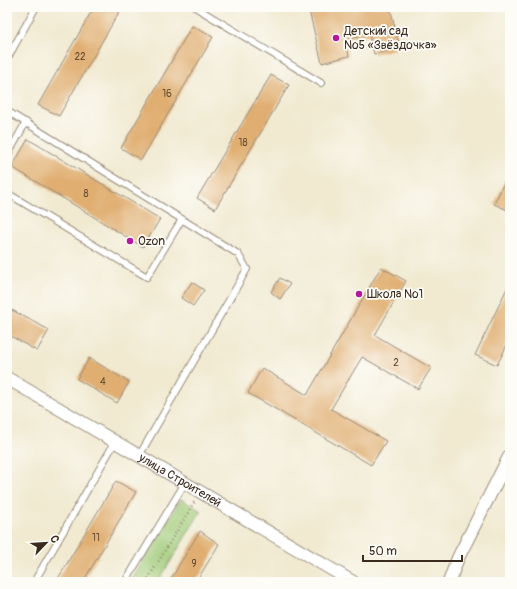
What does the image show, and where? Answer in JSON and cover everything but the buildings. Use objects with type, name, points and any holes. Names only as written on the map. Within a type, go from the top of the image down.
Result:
[{"type":"street","name":"улица Строителей","points":[[7,378],[353,582]]},
{"type":"street","points":[[449,582],[458,558],[510,455]]},
{"type":"lane","points":[[7,59],[36,7]]},
{"type":"lane","points":[[195,7],[321,83]]},
{"type":"lane","points":[[7,111],[238,254],[247,269],[139,456]]},
{"type":"lane","points":[[7,156],[26,122]]},
{"type":"lane","points":[[7,193],[147,277],[182,219]]},
{"type":"lane","points":[[34,582],[115,442]]},
{"type":"lane","points":[[125,582],[185,483]]},
{"type":"path","points":[[146,582],[201,492]]},
{"type":"green space","points":[[181,499],[201,511],[158,582],[130,582]]},
{"type":"place","name":"Детский сад №5 «Звёздочка»","points":[[336,38]]},
{"type":"place","name":"Ozon","points":[[130,241]]},
{"type":"place","name":"Школа №1","points":[[359,294]]}]
